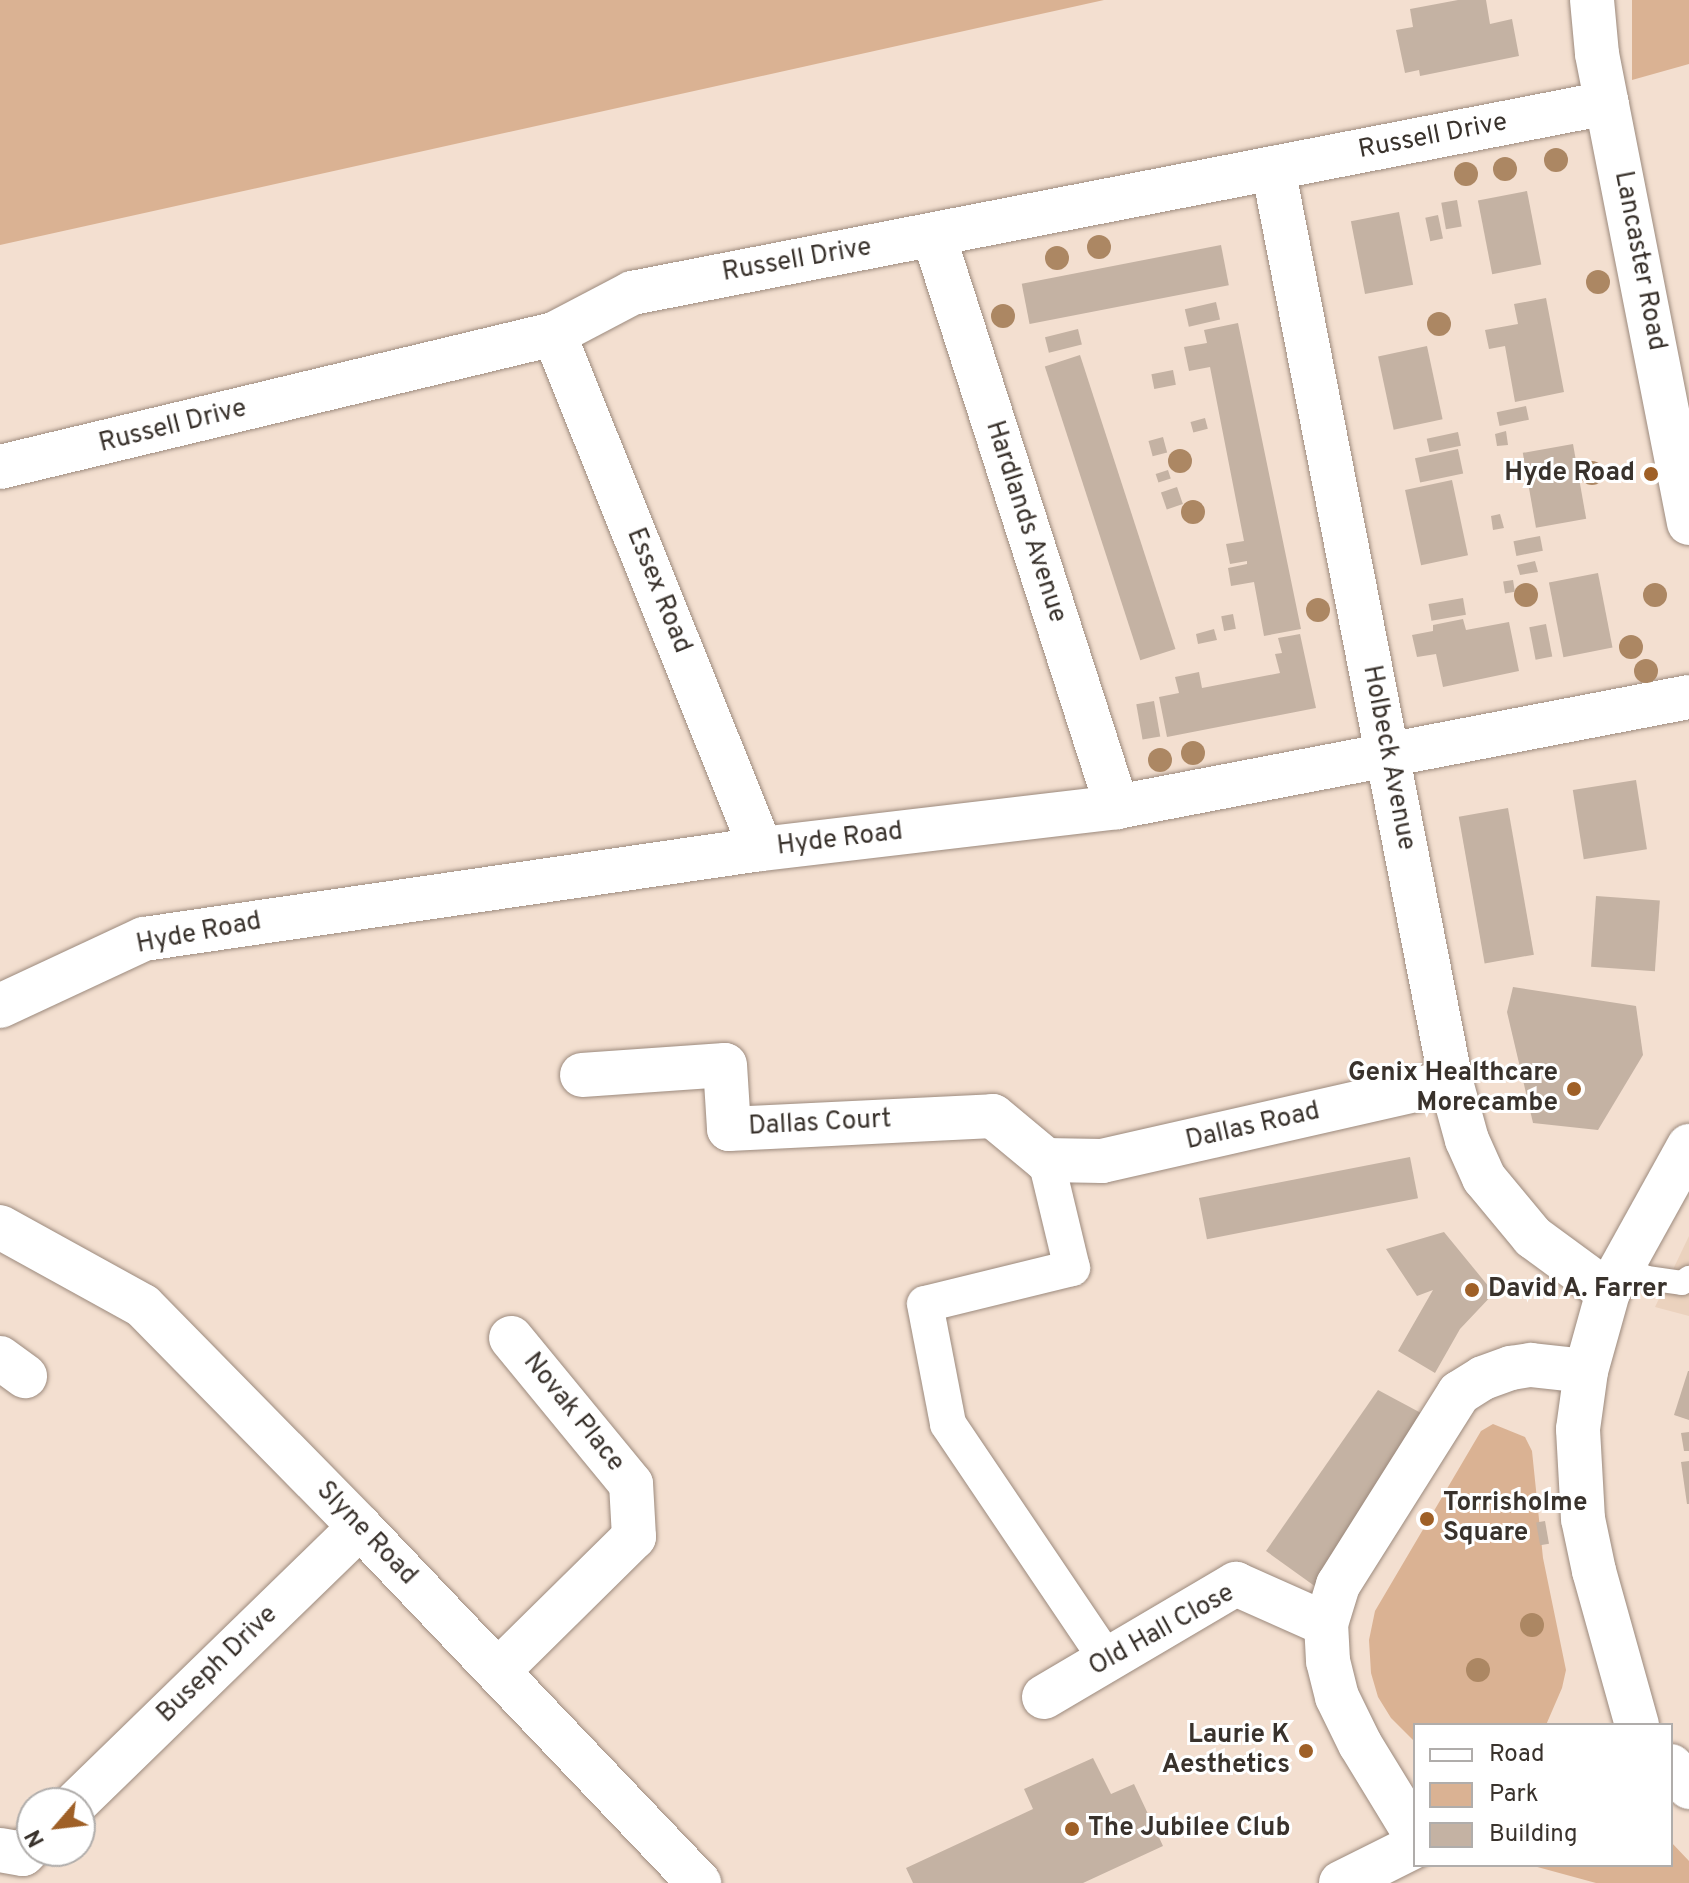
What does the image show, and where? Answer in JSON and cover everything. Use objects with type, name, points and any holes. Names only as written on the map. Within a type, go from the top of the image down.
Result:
[{"type":"street","name":"Lancaster Road","points":[[1592,0],[1607,103],[1685,476],[1689,523]]},
{"type":"street","name":"Russell Drive","points":[[0,467],[554,334],[632,293],[934,237],[1607,103]]},
{"type":"street","name":"Holbeck Avenue","points":[[1273,168],[1451,1082],[1467,1140],[1484,1178],[1533,1237],[1616,1279]]},
{"type":"street","name":"Hardlands Avenue","points":[[934,237],[1117,807]]},
{"type":"street","name":"Essex Road","points":[[554,334],[761,849]]},
{"type":"street","name":"Hyde Road","points":[[0,1006],[144,939],[761,849],[1117,807],[1689,697]]},
{"type":"street","name":"Dallas Court","points":[[582,1075],[725,1065],[729,1129],[993,1116],[1046,1160]]},
{"type":"street","name":"Dallas Road","points":[[1046,1160],[1102,1161],[1451,1082]]},
{"type":"street","points":[[1635,1723],[1583,1519],[1578,1429],[1586,1371],[1616,1279],[1689,1146]]},
{"type":"street","points":[[1046,1160],[1072,1268],[925,1304],[948,1424],[1107,1660]]},
{"type":"street","name":"Slyne Road","points":[[0,1227],[143,1306],[360,1527],[699,1883]]},
{"type":"street","name":"Novak Place","points":[[498,1671],[634,1537],[631,1484],[511,1338]]},
{"type":"street","points":[[1413,1831],[1360,1744],[1337,1697],[1328,1661],[1326,1624],[1338,1585],[1459,1393],[1483,1378],[1511,1368],[1531,1365],[1586,1371]]},
{"type":"street","name":"Buseph Drive","points":[[92,1787],[360,1527]]},
{"type":"street","name":"Old Hall Close","points":[[1044,1697],[1236,1584],[1326,1624]]},
{"type":"street","points":[[1673,1768],[1689,1787]]},
{"type":"street","points":[[1341,1883],[1413,1847]]},
{"type":"lane","points":[[1616,1279],[1647,1278],[1682,1283],[1689,1278]]},
{"type":"shaded area","points":[[1689,1236],[1689,1316],[1655,1307]]},
{"type":"green space","points":[[0,0],[1104,0],[0,245]]},
{"type":"green space","points":[[1632,0],[1689,0],[1689,64],[1632,80]]},
{"type":"green space","points":[[1493,1424],[1525,1437],[1532,1451],[1543,1558],[1566,1670],[1547,1723],[1413,1723],[1413,1740],[1391,1718],[1378,1697],[1371,1673],[1369,1640],[1375,1611],[1481,1431]]},
{"type":"green space","points":[[1673,1844],[1689,1861],[1689,1883],[1596,1883],[1537,1867],[1673,1867]]},
{"type":"building","points":[[1458,0],[1486,0],[1490,24],[1512,19],[1519,56],[1420,76],[1419,70],[1405,73],[1396,30],[1413,27],[1410,9]]},
{"type":"building","points":[[1527,191],[1541,265],[1492,274],[1478,201]]},
{"type":"building","points":[[1457,200],[1462,227],[1446,229],[1441,203]]},
{"type":"building","points":[[1399,212],[1413,285],[1365,294],[1351,221]]},
{"type":"building","points":[[1438,215],[1443,238],[1430,241],[1425,218]]},
{"type":"building","points":[[1221,245],[1229,285],[1030,324],[1022,284]]},
{"type":"building","points":[[1546,298],[1564,392],[1515,402],[1505,346],[1489,349],[1485,330],[1518,324],[1514,304]]},
{"type":"building","points":[[1216,302],[1220,320],[1189,327],[1185,309]]},
{"type":"building","points":[[1238,323],[1301,629],[1264,636],[1254,582],[1231,586],[1228,568],[1247,564],[1247,561],[1230,564],[1226,544],[1244,541],[1210,367],[1189,371],[1184,347],[1207,343],[1204,330]]},
{"type":"building","points":[[1078,329],[1082,345],[1049,353],[1045,337]]},
{"type":"building","points":[[1427,346],[1443,419],[1394,430],[1378,356]]},
{"type":"building","points":[[1080,355],[1175,649],[1140,660],[1045,366]]},
{"type":"building","points":[[1173,370],[1176,385],[1154,389],[1151,374]]},
{"type":"building","points":[[1526,406],[1529,420],[1500,426],[1497,412]]},
{"type":"building","points":[[1205,418],[1208,429],[1193,433],[1191,422]]},
{"type":"building","points":[[1506,431],[1508,445],[1497,446],[1495,434]]},
{"type":"building","points":[[1458,432],[1461,446],[1430,452],[1427,439]]},
{"type":"building","points":[[1163,437],[1167,452],[1153,456],[1149,441]]},
{"type":"building","points":[[1573,444],[1586,519],[1536,528],[1523,453]]},
{"type":"building","points":[[1458,449],[1463,473],[1420,483],[1415,458]]},
{"type":"building","points":[[1168,470],[1171,479],[1158,483],[1156,474]]},
{"type":"building","points":[[1452,480],[1468,555],[1421,565],[1405,490]]},
{"type":"building","points":[[1177,487],[1183,504],[1167,510],[1161,493]]},
{"type":"building","points":[[1500,514],[1504,528],[1493,530],[1491,516]]},
{"type":"building","points":[[1540,536],[1543,551],[1516,556],[1513,541]]},
{"type":"building","points":[[1535,561],[1538,572],[1520,575],[1517,565]]},
{"type":"building","points":[[1598,573],[1613,648],[1563,657],[1549,583]]},
{"type":"building","points":[[1513,580],[1515,592],[1505,593],[1503,582]]},
{"type":"building","points":[[1463,598],[1466,615],[1431,621],[1429,604]]},
{"type":"building","points":[[1233,614],[1236,629],[1224,631],[1221,616]]},
{"type":"building","points":[[1463,619],[1466,630],[1509,622],[1519,671],[1443,687],[1436,654],[1417,657],[1412,635],[1433,631],[1433,625]]},
{"type":"building","points":[[1546,624],[1552,656],[1536,660],[1529,627]]},
{"type":"building","points":[[1214,629],[1217,640],[1198,644],[1196,634]]},
{"type":"building","points":[[1300,634],[1316,708],[1167,737],[1159,697],[1179,693],[1175,677],[1199,672],[1202,688],[1280,673],[1275,654],[1282,653],[1278,638]]},
{"type":"building","points":[[1154,701],[1160,736],[1143,740],[1136,704]]},
{"type":"building","points":[[1636,780],[1647,849],[1584,859],[1573,790]]},
{"type":"building","points":[[1508,808],[1534,955],[1485,963],[1459,817]]},
{"type":"building","points":[[1596,896],[1660,900],[1655,971],[1591,967]]},
{"type":"building","name":"Genix Healthcare Morecambe","points":[[1513,987],[1636,1006],[1643,1055],[1598,1130],[1533,1123],[1507,1012]]},
{"type":"building","points":[[1410,1157],[1418,1198],[1207,1239],[1199,1198]]},
{"type":"building","points":[[1444,1232],[1494,1293],[1460,1329],[1435,1373],[1398,1351],[1433,1290],[1417,1296],[1386,1249]]},
{"type":"building","points":[[1689,1371],[1689,1420],[1674,1415]]},
{"type":"building","points":[[1378,1390],[1421,1413],[1316,1587],[1266,1551]]},
{"type":"building","points":[[1689,1432],[1689,1451],[1684,1451],[1681,1433]]},
{"type":"building","points":[[1689,1461],[1689,1504],[1687,1504],[1681,1462]]},
{"type":"building","points":[[1545,1521],[1549,1544],[1540,1545],[1536,1523]]},
{"type":"building","name":"The Jubilee Club","points":[[1093,1758],[1111,1794],[1134,1784],[1163,1846],[1083,1883],[913,1883],[906,1868],[1033,1809],[1024,1789]]},
{"type":"place","name":"Hyde Road","points":[[1651,474]]},
{"type":"place","name":"Genix Healthcare Morecambe","points":[[1574,1089]]},
{"type":"place","name":"David A. Farrer","points":[[1472,1290]]},
{"type":"place","name":"Torrisholme Square","points":[[1427,1519]]},
{"type":"place","name":"Laurie K Aesthetics","points":[[1306,1751]]},
{"type":"place","name":"The Jubilee Club","points":[[1072,1829]]}]
